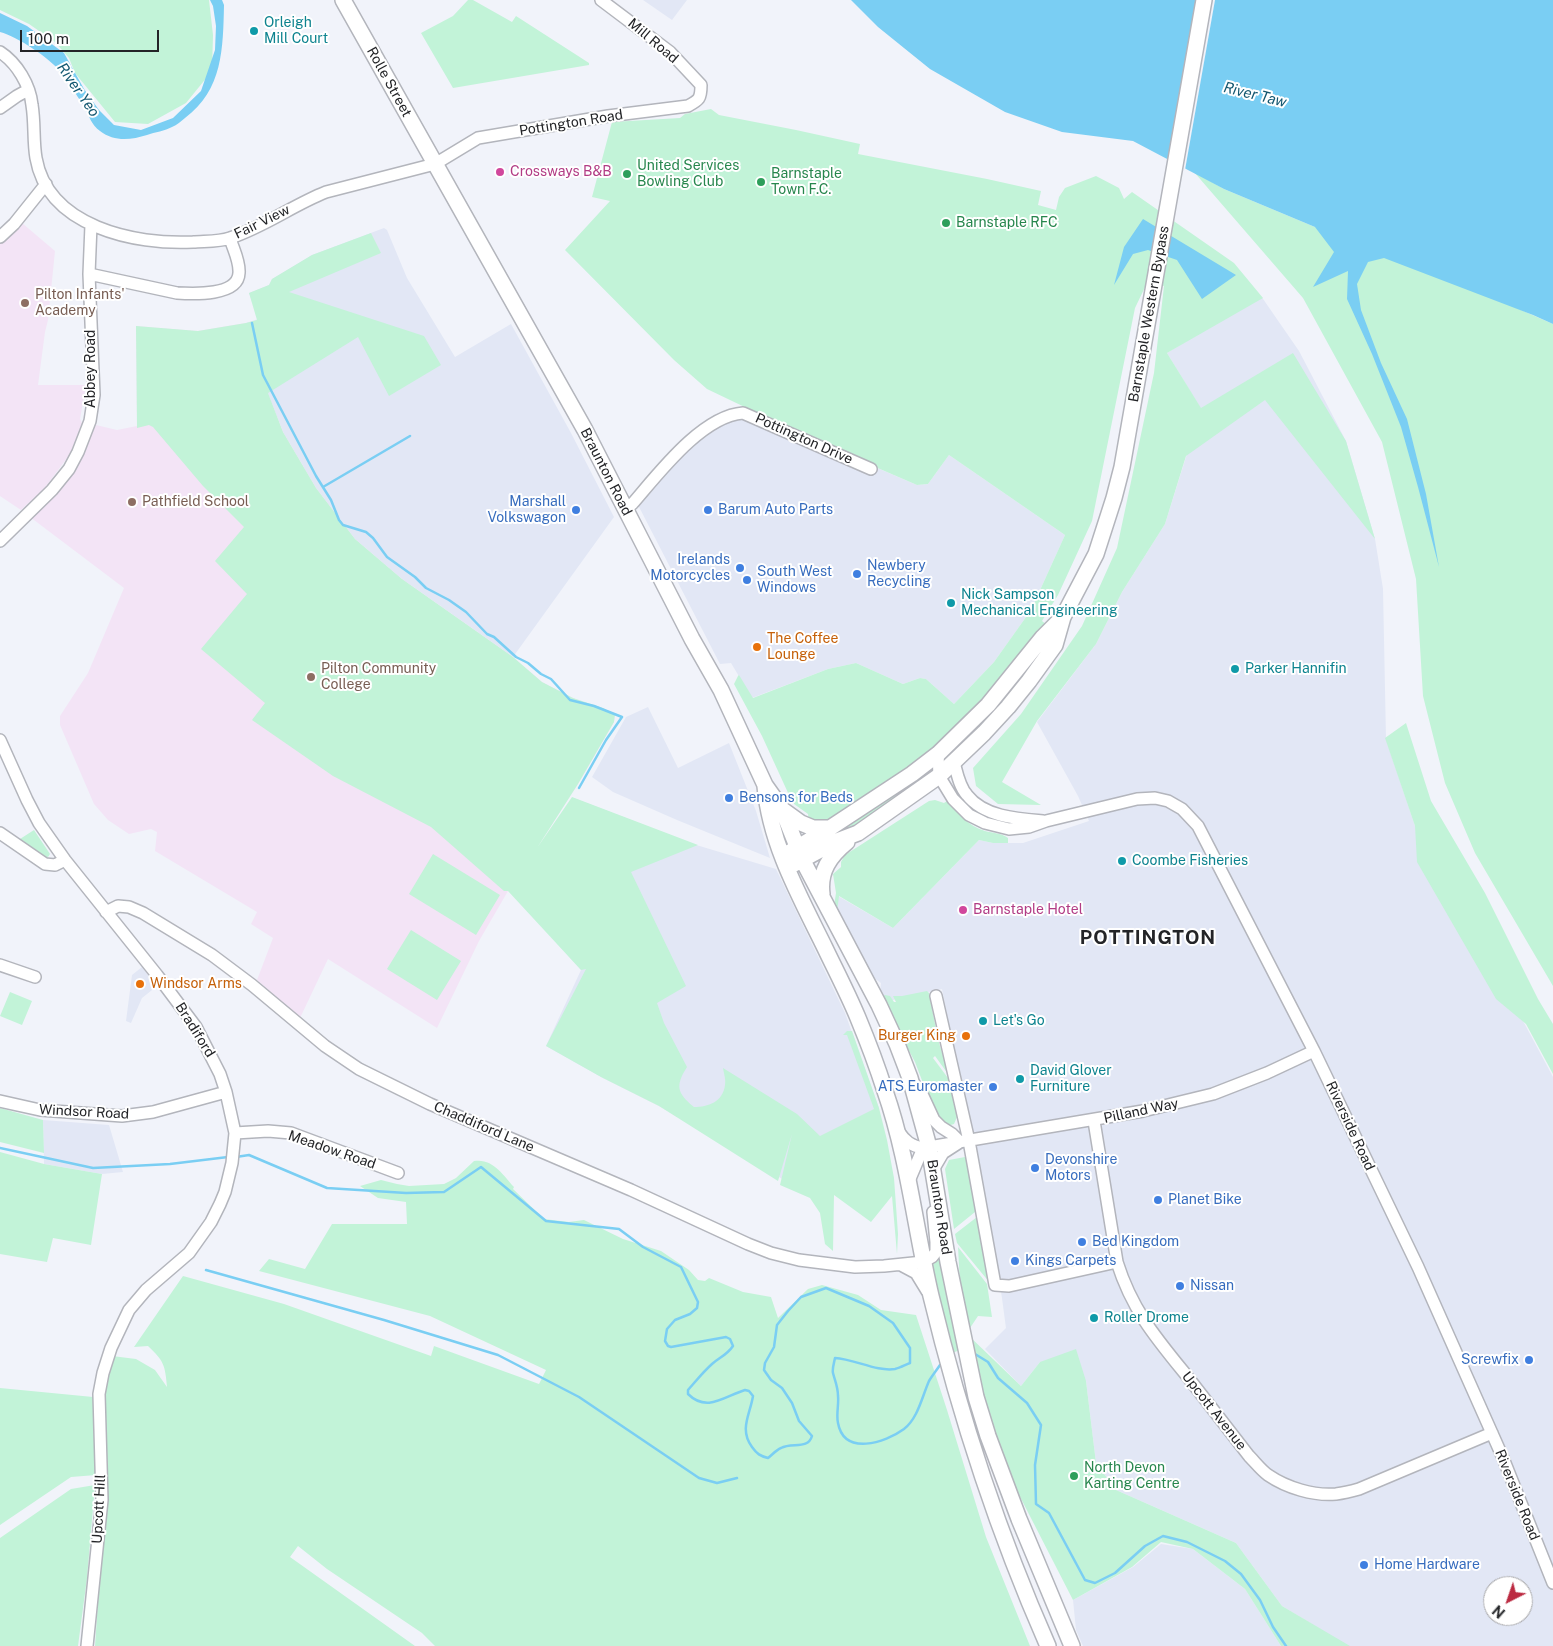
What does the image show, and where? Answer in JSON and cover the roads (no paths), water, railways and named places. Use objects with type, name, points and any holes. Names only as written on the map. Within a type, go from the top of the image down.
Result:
[{"type":"main road","name":"Rolle Street","points":[[343,0],[435,164]]},
{"type":"main road","name":"Barnstaple Western Bypass","points":[[784,862],[800,854],[858,833],[939,776],[1008,707],[1030,681],[1055,645],[1063,618],[1096,554],[1122,467],[1204,0]]},
{"type":"main road","name":"Braunton Road","points":[[435,164],[585,430],[692,639],[721,690],[765,785],[782,809],[800,854],[879,1005],[897,1044],[910,1078],[933,1170],[948,1262],[976,1397],[988,1436],[1019,1519],[1072,1646]]},
{"type":"main road","name":"Barnstaple Western Bypass","points":[[800,854],[830,828],[912,774],[938,754],[988,705],[1042,637],[1063,618]]},
{"type":"main road","name":"Braunton Road","points":[[765,785],[767,807],[784,862],[858,1018],[886,1091],[909,1182],[931,1297],[949,1366],[986,1489],[1048,1646]]},
{"type":"main road","points":[[782,809],[801,823],[813,828],[830,828]]},
{"type":"main road","points":[[824,903],[822,885],[826,866],[832,856],[858,833]]},
{"type":"street","name":"Mill Road","points":[[601,0],[670,52],[701,85]]},
{"type":"street","name":"Fair View","points":[[0,52],[21,74],[28,90],[32,104],[36,160],[46,184],[62,204],[88,223],[104,230],[162,242],[209,241],[230,238],[310,198],[326,192],[435,164]]},
{"type":"street","name":"Pottington Road","points":[[435,164],[478,138],[608,116],[688,106],[698,100],[701,95],[701,85]]},
{"type":"street","points":[[0,108],[28,90]]},
{"type":"street","points":[[0,237],[14,224],[46,184]]},
{"type":"street","name":"Abbey Road","points":[[0,541],[52,490],[69,470],[90,421],[94,395],[88,223]]},
{"type":"street","points":[[89,274],[177,293],[223,290],[236,283],[240,274],[230,238]]},
{"type":"street","name":"Pottington Drive","points":[[625,510],[695,436],[712,424],[734,413],[743,413],[870,469]]},
{"type":"street","name":"Bradiford","points":[[0,740],[34,816],[64,860],[191,1020],[214,1060],[226,1092],[235,1133],[232,1162],[225,1192],[211,1222],[189,1253],[146,1290]]},
{"type":"street","name":"Riverside Road","points":[[938,754],[939,776],[953,799],[969,815],[985,823],[1009,829],[1029,827],[1046,821],[1137,799],[1155,798],[1168,801],[1182,808],[1198,826],[1314,1051],[1418,1267],[1492,1433],[1553,1583]]},
{"type":"street","name":"Riverside Road","points":[[954,762],[959,781],[967,796],[982,807],[995,814],[1018,819],[1046,821]]},
{"type":"street","points":[[0,832],[45,864],[55,865],[64,860]]},
{"type":"street","name":"Chaddiford Lane","points":[[106,912],[112,908],[123,906],[143,913],[212,955],[227,965],[344,1060],[359,1069],[430,1104],[631,1190],[748,1244],[799,1260],[855,1267],[923,1262]]},
{"type":"street","points":[[0,965],[35,978]]},
{"type":"street","points":[[936,996],[964,1142],[995,1285],[1009,1286],[1117,1262]]},
{"type":"street","name":"Pilland Way","points":[[926,1147],[1143,1112],[1213,1094],[1267,1073],[1314,1051]]},
{"type":"street","points":[[910,1078],[922,1094],[934,1120],[941,1127],[964,1142]]},
{"type":"street","name":"Windsor Road","points":[[0,1101],[40,1110],[122,1116],[153,1112],[226,1092]]},
{"type":"street","name":"Upcott Avenue","points":[[1094,1121],[1117,1262],[1133,1302],[1148,1326],[1249,1456],[1268,1475],[1286,1485],[1305,1491],[1320,1494],[1337,1494],[1359,1489],[1492,1433]]},
{"type":"street","points":[[897,1130],[910,1144],[926,1147],[909,1182]]},
{"type":"street","name":"Meadow Road","points":[[235,1133],[268,1131],[291,1134],[398,1173]]},
{"type":"street","name":"Pilland Way","points":[[933,1170],[943,1153],[964,1142]]},
{"type":"street","points":[[923,1262],[932,1257],[936,1252],[932,1206],[937,1192]]},
{"type":"street","points":[[920,1243],[912,1256],[901,1265],[916,1273],[931,1297]]},
{"type":"street","name":"Upcott Hill","points":[[87,1646],[102,1500],[99,1394],[111,1348],[125,1316],[146,1290]]},
{"type":"water","name":"River Yeo","points":[[210,0],[222,0],[224,5],[224,21],[218,67],[207,95],[198,107],[176,125],[166,130],[135,138],[111,137],[97,129],[84,106],[55,66],[24,43],[0,32],[0,13],[27,26],[64,53],[84,89],[99,110],[114,125],[141,130],[173,118],[201,91],[215,50],[216,26],[213,6]]},
{"type":"water","name":"River Taw","points":[[851,0],[1553,0],[1553,324],[1384,258],[1368,262],[1357,284],[1361,310],[1381,363],[1407,419],[1426,494],[1439,567],[1401,427],[1372,354],[1347,299],[1348,271],[1313,287],[1334,252],[1315,227],[1224,189],[1133,141],[1062,132],[1005,112],[930,69],[878,27]]},
{"type":"water","points":[[1143,219],[1236,275],[1202,299],[1177,260],[1148,250],[1133,254],[1114,285],[1124,247]]},
{"type":"waterway","points":[[252,323],[263,375],[343,525],[366,532],[373,538],[387,557],[415,577],[426,588],[449,600],[466,612],[487,634],[494,637],[516,657],[551,679],[570,700],[594,706],[622,717],[606,740],[579,788]]},
{"type":"waterway","points":[[323,487],[410,436]]},
{"type":"waterway","points":[[0,1148],[93,1168],[170,1164],[228,1157]]},
{"type":"waterway","points":[[236,1157],[249,1155],[327,1188],[406,1193],[444,1192],[481,1167],[546,1221],[619,1229],[643,1247],[681,1267],[698,1302],[697,1308],[690,1314],[675,1320],[667,1329],[665,1341],[668,1346],[726,1337],[730,1339],[733,1346],[731,1349],[706,1370],[688,1390],[688,1394],[695,1400],[709,1403],[745,1390],[749,1391],[753,1396],[746,1422],[746,1434],[754,1449],[759,1454],[768,1458],[785,1446],[807,1443],[812,1436],[799,1421],[792,1403],[782,1388],[771,1380],[764,1370],[765,1363],[774,1347],[777,1325],[801,1297],[826,1288],[869,1306],[893,1323],[910,1348],[910,1363],[895,1369],[881,1369],[835,1358],[833,1371],[838,1393],[837,1420],[842,1433],[848,1440],[866,1444],[887,1439],[904,1429],[913,1419],[929,1381],[940,1365]]},
{"type":"waterway","points":[[206,1270],[384,1320],[498,1355],[579,1397],[699,1478],[717,1483],[737,1478]]},
{"type":"waterway","points":[[975,1354],[988,1362],[998,1378],[1027,1403],[1041,1425],[1035,1465],[1036,1504],[1049,1513],[1085,1580],[1095,1583],[1115,1573],[1145,1546],[1163,1536],[1187,1542],[1225,1561],[1241,1574],[1260,1600],[1273,1627],[1286,1646]]},
{"type":"place","name":"Orleigh Mill Court","points":[[254,31]]},
{"type":"place","name":"Crossways B&B","points":[[500,172]]},
{"type":"place","name":"United Services Bowling Club","points":[[627,174]]},
{"type":"place","name":"Barnstaple Town F.C.","points":[[761,182]]},
{"type":"place","name":"Barnstaple RFC","points":[[946,223]]},
{"type":"place","name":"Pilton Infants' Academy","points":[[25,303]]},
{"type":"place","name":"Pathfield School","points":[[132,502]]},
{"type":"place","name":"Marshall Volkswagon","points":[[576,510]]},
{"type":"place","name":"Barum Auto Parts","points":[[708,510]]},
{"type":"place","name":"Irelands Motorcycles","points":[[740,568]]},
{"type":"place","name":"Newbery Recycling","points":[[857,574]]},
{"type":"place","name":"South West Windows","points":[[747,580]]},
{"type":"place","name":"Nick Sampson Mechanical Engineering","points":[[951,603]]},
{"type":"place","name":"The Coffee Lounge","points":[[757,647]]},
{"type":"place","name":"Parker Hannifin","points":[[1235,669]]},
{"type":"place","name":"Pilton Community College","points":[[311,677]]},
{"type":"place","name":"Bensons for Beds","points":[[729,798]]},
{"type":"place","name":"Coombe Fisheries","points":[[1122,861]]},
{"type":"place","name":"Barnstaple Hotel","points":[[963,910]]},
{"type":"place","name":"Windsor Arms","points":[[140,984]]},
{"type":"place","name":"Let's Go","points":[[983,1021]]},
{"type":"place","name":"Burger King","points":[[966,1036]]},
{"type":"place","name":"David Glover Furniture","points":[[1020,1079]]},
{"type":"place","name":"ATS Euromaster","points":[[993,1087]]},
{"type":"place","name":"Devonshire Motors","points":[[1035,1168]]},
{"type":"place","name":"Planet Bike","points":[[1158,1200]]},
{"type":"place","name":"Bed Kingdom","points":[[1082,1242]]},
{"type":"place","name":"Kings Carpets","points":[[1015,1261]]},
{"type":"place","name":"Nissan","points":[[1180,1286]]},
{"type":"place","name":"Roller Drome","points":[[1094,1318]]},
{"type":"place","name":"Screwfix","points":[[1529,1360]]},
{"type":"place","name":"North Devon Karting Centre","points":[[1074,1476]]},
{"type":"place","name":"Home Hardware","points":[[1364,1565]]},
{"type":"district","name":"POTTINGTON","points":[[1148,938]]}]
